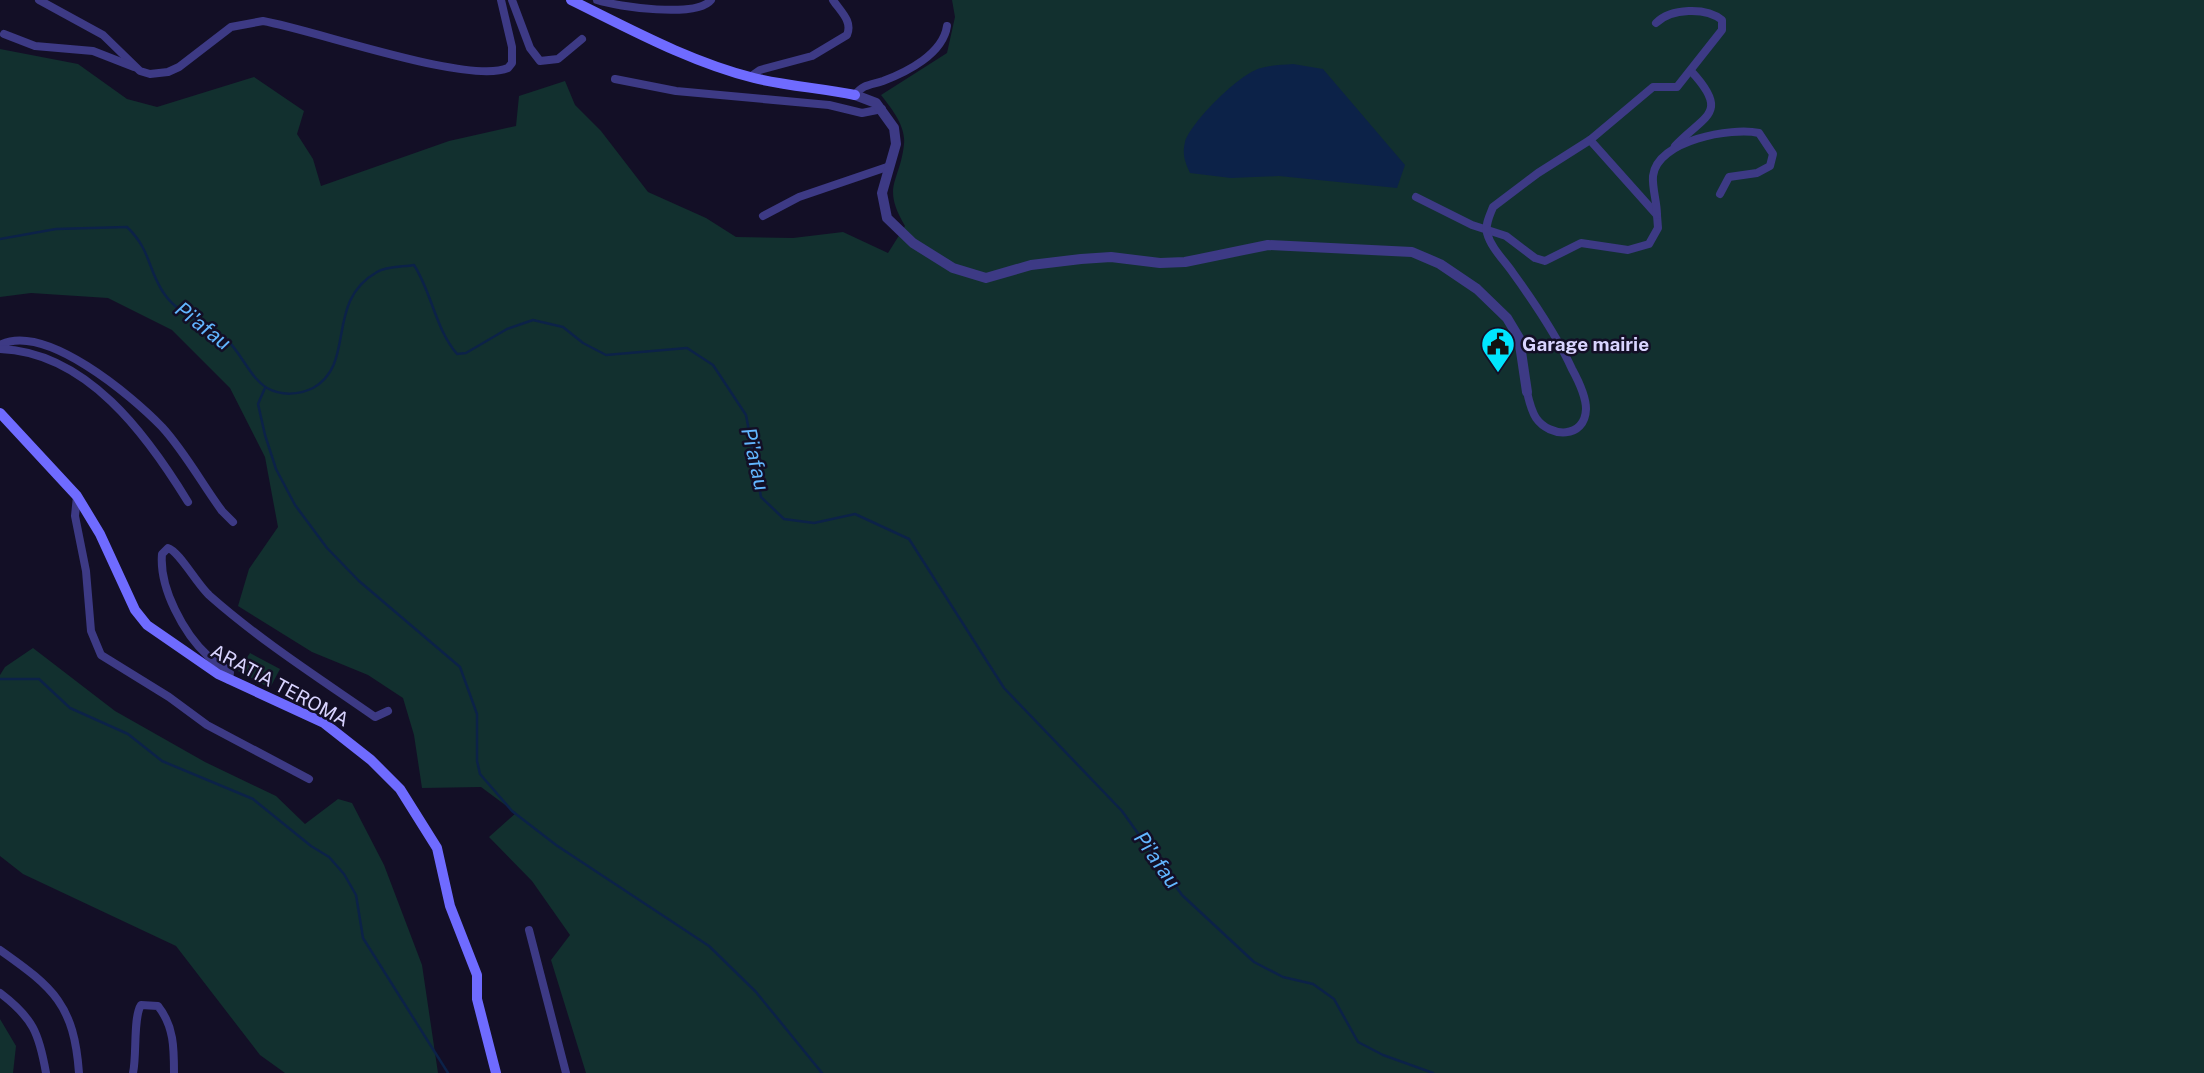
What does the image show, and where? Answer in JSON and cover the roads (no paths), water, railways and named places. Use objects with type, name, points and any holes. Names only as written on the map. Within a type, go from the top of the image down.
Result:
[{"type":"main road","points":[[571,0],[695,58],[750,77],[855,95]]},
{"type":"main road","name":"ARATIA TEROMA","points":[[0,413],[76,496],[100,534],[135,610],[147,625],[182,652],[229,680],[313,718],[343,736],[400,789],[437,848],[450,906],[472,961],[482,1021],[496,1073]]},
{"type":"street","points":[[39,0],[103,35],[137,68]]},
{"type":"street","points":[[4,34],[35,46],[93,51],[150,74],[168,72],[231,27],[263,21],[463,71],[501,71],[508,68],[513,57],[501,0]]},
{"type":"street","points":[[512,0],[530,48],[540,61],[558,59],[582,39]]},
{"type":"street","points":[[597,0],[636,9],[702,6],[711,0]]},
{"type":"street","points":[[750,77],[760,70],[811,56],[846,35],[849,29],[847,18],[832,0]]},
{"type":"street","points":[[947,26],[944,38],[934,51],[893,76],[860,88],[855,95],[876,103],[894,128],[896,144],[882,193],[887,218],[932,256],[973,275],[986,278],[1031,265],[1111,257],[1160,263],[1185,262],[1268,245],[1383,248],[1412,252],[1440,264],[1477,289],[1507,318],[1519,338],[1527,392],[1536,418],[1547,428],[1562,433],[1573,432],[1581,426],[1586,408],[1585,399],[1571,366],[1487,231],[1493,207],[1538,173],[1590,140],[1653,87],[1677,87],[1692,71],[1701,53],[1722,30],[1722,20],[1693,9],[1667,15],[1656,23]]},
{"type":"street","points":[[1416,197],[1460,220],[1506,236],[1535,258],[1545,261],[1581,243],[1615,249],[1639,248],[1649,244],[1658,228],[1653,176],[1665,156],[1709,118],[1712,110],[1709,93],[1692,71]]},
{"type":"street","points":[[615,79],[687,92],[829,106],[862,113],[882,109]]},
{"type":"street","points":[[1665,156],[1703,137],[1759,133],[1773,155],[1770,166],[1757,173],[1729,177],[1720,194]]},
{"type":"street","points":[[1590,140],[1657,215]]},
{"type":"street","points":[[763,216],[799,197],[890,166]]},
{"type":"street","points":[[0,347],[19,341],[33,343],[68,356],[100,373],[163,428],[222,511],[233,522]]},
{"type":"street","points":[[0,347],[38,356],[98,389],[146,441],[188,502]]},
{"type":"street","points":[[76,496],[75,516],[86,571],[91,631],[98,651],[109,662],[159,690],[206,725],[309,779]]},
{"type":"street","points":[[229,680],[230,672],[198,645],[173,602],[162,569],[162,554],[168,548],[176,551],[202,589],[270,645],[375,718],[388,711]]},
{"type":"street","points":[[528,930],[566,1073]]},
{"type":"street","points":[[0,950],[61,1001],[70,1021],[79,1073]]},
{"type":"street","points":[[0,993],[24,1012],[37,1030],[46,1073]]},
{"type":"street","points":[[133,1073],[137,1050],[137,1014],[141,1005],[150,1003],[158,1006],[167,1020],[174,1045],[174,1073]]},
{"type":"water","points":[[1293,64],[1323,69],[1405,165],[1397,188],[1279,176],[1231,178],[1190,173],[1184,158],[1185,142],[1206,111],[1229,88],[1252,72],[1269,66]]},
{"type":"waterway","name":"Pi'afau","points":[[0,239],[56,229],[127,227],[141,244],[159,286],[171,303],[226,339],[261,384],[272,391],[284,393],[308,390],[326,377],[334,364],[351,299],[361,285],[377,272],[395,267],[414,265],[438,322],[457,354],[466,353],[507,329],[533,320],[563,327],[583,343],[606,355],[687,348],[713,365],[746,415],[761,497],[784,519],[814,523],[855,514],[909,539],[1004,688],[1122,811],[1182,895],[1254,962],[1283,977],[1313,984],[1334,999],[1358,1042],[1383,1055],[1433,1073]]},
{"type":"waterway","points":[[265,388],[258,404],[265,435],[276,469],[295,505],[327,548],[359,581],[460,667],[477,714],[477,761],[480,774],[512,811],[556,845],[709,946],[756,992],[822,1073]]},
{"type":"waterway","points":[[0,679],[39,679],[70,708],[128,734],[162,761],[253,799],[311,846],[329,857],[344,874],[356,895],[363,938],[448,1073]]},
{"type":"place","name":"Garage mairie","points":[[1498,374]]}]
